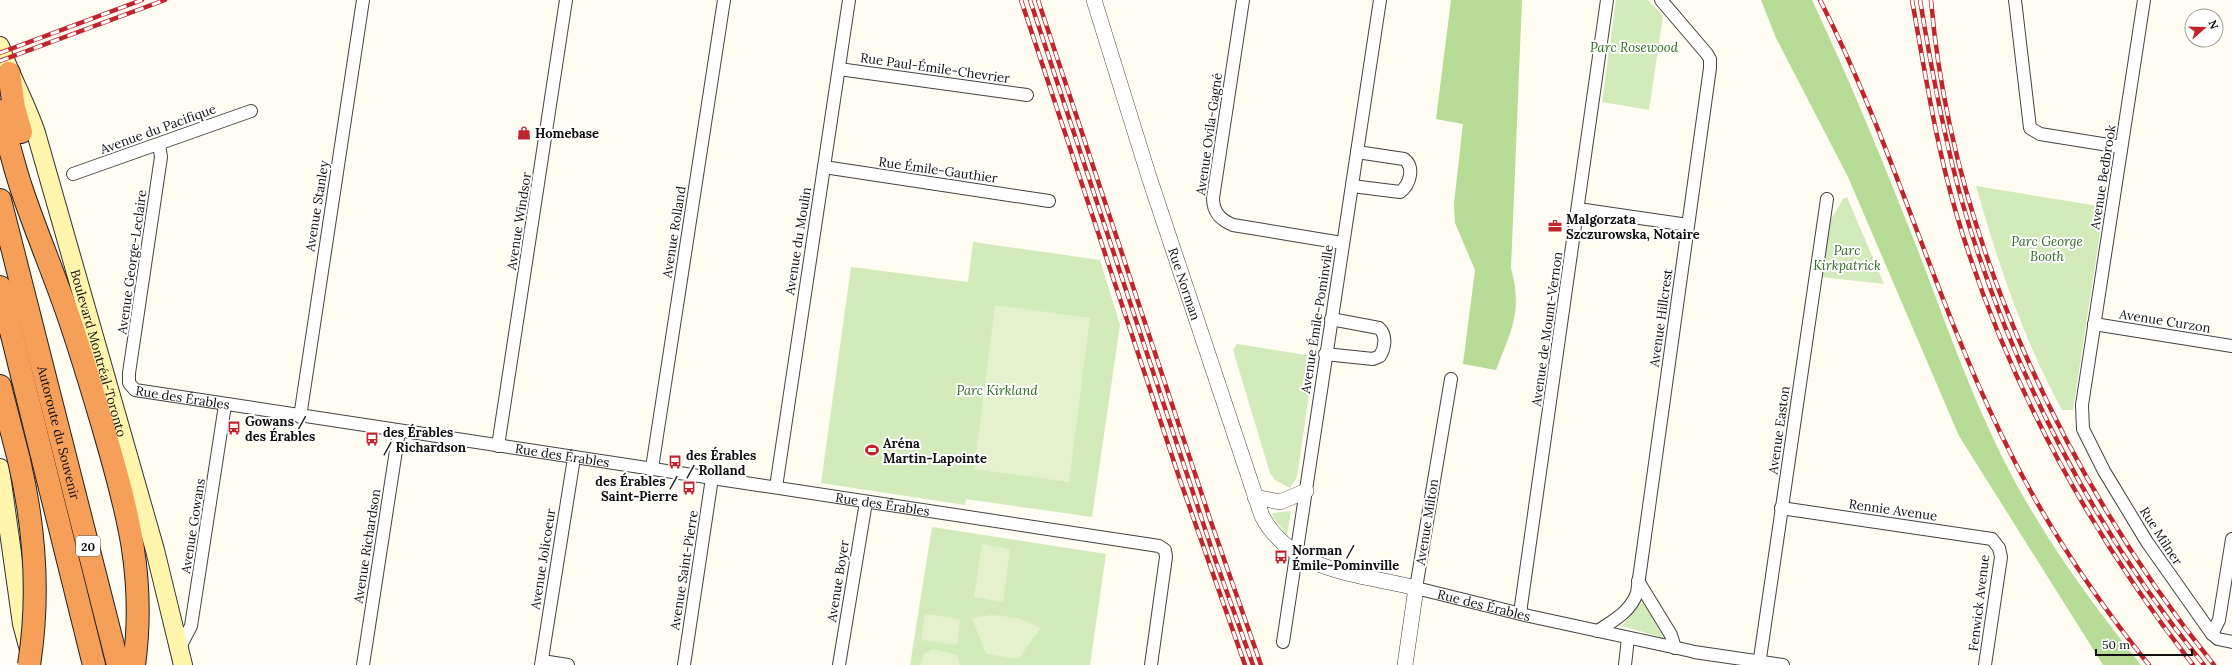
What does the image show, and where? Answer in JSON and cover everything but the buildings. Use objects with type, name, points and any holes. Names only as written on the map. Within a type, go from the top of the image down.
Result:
[{"type":"highway","points":[[9,73],[14,108],[36,186],[63,298]]},
{"type":"highway","points":[[0,111],[22,190],[63,298],[102,422],[125,503],[133,539],[139,607],[134,665]]},
{"type":"highway","name":"Autoroute du Souvenir","points":[[0,200],[118,665]]},
{"type":"highway","name":"Autoroute du Souvenir","points":[[0,287],[94,665]]},
{"type":"highway","points":[[0,386],[9,464],[30,513],[36,569],[35,612],[29,665]]},
{"type":"main road","name":"Boulevard Montréal-Toronto","points":[[0,46],[9,73],[26,104],[36,133],[157,555],[181,657]]},
{"type":"main road","points":[[9,464],[22,624],[34,665]]},
{"type":"street","name":"Avenue Stanley","points":[[300,417],[363,0]]},
{"type":"street","name":"Avenue Windsor","points":[[498,446],[566,0]]},
{"type":"street","name":"Avenue Rolland","points":[[652,468],[724,0]]},
{"type":"street","name":"Avenue du Moulin","points":[[776,487],[849,0]]},
{"type":"street","name":"Rue Norman","points":[[1094,0],[1149,177],[1255,497],[1270,530],[1282,544],[1296,554]]},
{"type":"street","name":"Avenue Ovila-Gagné","points":[[1243,0],[1213,198],[1214,208],[1222,220],[1234,225],[1342,243]]},
{"type":"street","name":"Avenue Émile-Pominville","points":[[1284,642],[1325,354],[1380,0]]},
{"type":"street","name":"Avenue de Mount-Vernon","points":[[1520,613],[1607,0]]},
{"type":"street","name":"Avenue Hillcrest","points":[[1598,631],[1618,618],[1631,606],[1637,593],[1710,59],[1661,0]]},
{"type":"street","points":[[2014,0],[2030,128],[2040,134],[2121,147]]},
{"type":"street","name":"Avenue Bedbrook","points":[[2083,429],[2081,413],[2144,0]]},
{"type":"street","name":"Rue Paul-Émile-Chevrier","points":[[839,69],[1027,95]]},
{"type":"street","name":"Avenue du Pacifique","points":[[74,174],[251,111]]},
{"type":"street","name":"Avenue George-Leclaire","points":[[130,385],[129,374],[161,156],[159,144]]},
{"type":"street","points":[[1352,186],[1400,192],[1407,186],[1410,176],[1410,166],[1404,159],[1357,152]]},
{"type":"street","name":"Rue Émile-Gauthier","points":[[824,167],[1049,200]]},
{"type":"street","name":"Avenue Easton","points":[[1759,663],[1827,198]]},
{"type":"street","points":[[1578,209],[1688,225]]},
{"type":"street","points":[[1325,354],[1373,359],[1380,356],[1383,348],[1384,338],[1380,328],[1331,319]]},
{"type":"street","name":"Avenue Curzon","points":[[2094,324],[2232,346]]},
{"type":"street","name":"Avenue Milton","points":[[1405,665],[1416,588],[1451,379]]},
{"type":"street","name":"Rue des Érables","points":[[107,382],[130,385],[140,392],[574,458],[652,468],[1163,548],[1166,553],[1166,560],[1151,665]]},
{"type":"street","name":"Avenue Gowans","points":[[181,657],[191,626],[225,405]]},
{"type":"street","name":"Rue Milner","points":[[2083,429],[2101,465],[2137,526],[2212,634]]},
{"type":"street","name":"Avenue Richardson","points":[[363,665],[399,431]]},
{"type":"street","name":"Avenue Jolicoeur","points":[[541,663],[574,458]]},
{"type":"street","name":"Avenue Saint-Pierre","points":[[684,665],[712,478]]},
{"type":"street","points":[[1255,497],[1280,502],[1306,491]]},
{"type":"street","name":"Avenue Boyer","points":[[839,665],[866,502]]},
{"type":"street","name":"Rennie Avenue","points":[[1781,508],[1981,536],[1992,539],[1997,544]]},
{"type":"street","points":[[2232,538],[2219,620],[2212,634],[2218,639],[2232,642]]},
{"type":"street","name":"Fenwick Avenue","points":[[1985,665],[2001,557],[1997,544]]},
{"type":"street","name":"Rue des Érables","points":[[1296,554],[1320,565],[1628,638],[1759,663],[1783,665]]},
{"type":"street","points":[[1638,581],[1671,635],[1675,648]]},
{"type":"street","points":[[1625,665],[1628,638]]},
{"type":"street","points":[[541,663],[568,665]]},
{"type":"green space","points":[[1451,0],[1522,0],[1511,268],[1516,297],[1514,320],[1511,332],[1496,370],[1463,364],[1475,270],[1455,223],[1454,203],[1463,124],[1436,119]]},
{"type":"green space","name":"Parc Rosewood","points":[[1616,0],[1648,0],[1663,16],[1649,110],[1602,102]]},
{"type":"green space","points":[[1761,0],[1812,0],[1884,165],[1969,383],[1994,441],[2023,496],[2064,562],[2141,665],[2103,665],[1959,436],[1848,177],[1776,38]]},
{"type":"green space","name":"Parc George Booth","points":[[1976,186],[2104,207],[2073,410],[2062,410],[2035,356],[2023,328],[1993,244]]},
{"type":"green space","name":"Parc Kirkpatrick","points":[[1847,197],[1884,284],[1821,277],[1830,221],[1843,199]]},
{"type":"green space","name":"Parc Kirkland","points":[[973,242],[1100,260],[1120,325],[1092,517],[966,499],[965,505],[821,483],[851,267],[968,282]]},
{"type":"green space","points":[[995,305],[1090,318],[1069,482],[974,469]]},
{"type":"green space","points":[[1237,344],[1312,356],[1309,373],[1312,374],[1297,477],[1290,488],[1275,480],[1270,473],[1233,350]]},
{"type":"green space","points":[[1291,511],[1287,536],[1272,515],[1273,513]]},
{"type":"green space","points":[[932,527],[1106,554],[1090,665],[910,665]]},
{"type":"green space","points":[[982,544],[1010,549],[1003,602],[974,597]]},
{"type":"green space","points":[[1643,603],[1664,638],[1622,626],[1640,604]]},
{"type":"green space","points":[[925,614],[960,619],[957,645],[921,640]]},
{"type":"green space","points":[[992,615],[1018,618],[1041,628],[1018,659],[986,654],[972,618]]},
{"type":"green space","points":[[933,649],[957,655],[960,665],[921,665],[924,654]]},
{"type":"railway","points":[[0,53],[142,0]]},
{"type":"railway","points":[[0,61],[165,0]]},
{"type":"railway","points":[[1021,0],[1180,480],[1245,665]]},
{"type":"railway","points":[[1030,0],[1214,556],[1253,665]]},
{"type":"railway","points":[[1038,0],[1211,522],[1261,665]]},
{"type":"railway","points":[[1820,0],[1869,106],[1953,325],[2000,432],[2049,524],[2087,582],[2149,665]]},
{"type":"railway","points":[[1912,0],[1943,162],[1957,216],[1977,277],[2000,336],[2026,395],[2054,452],[2085,507],[2155,614],[2193,665]]},
{"type":"railway","points":[[1920,0],[1938,100],[1961,198],[1981,261],[2004,323],[2030,384],[2059,444],[2091,502],[2126,558],[2164,613],[2204,665]]},
{"type":"railway","points":[[1931,0],[1943,89],[1963,178],[1990,266],[2024,353],[2065,436],[2110,517],[2160,593],[2214,665]]},
{"type":"place","name":"Homebase","points":[[524,133]]},
{"type":"place","name":"Malgorzata Szczurowska, Notaire","points":[[1555,226]]},
{"type":"place","name":"Gowans / des Érables","points":[[234,428]]},
{"type":"place","name":"des Érables / Richardson","points":[[372,439]]},
{"type":"place","name":"Aréna Martin-Lapointe","points":[[872,450]]},
{"type":"place","name":"des Érables / Rolland","points":[[675,462]]},
{"type":"place","name":"des Érables / Saint-Pierre","points":[[689,488]]},
{"type":"place","name":"Norman / Émile-Pominville","points":[[1281,557]]}]
